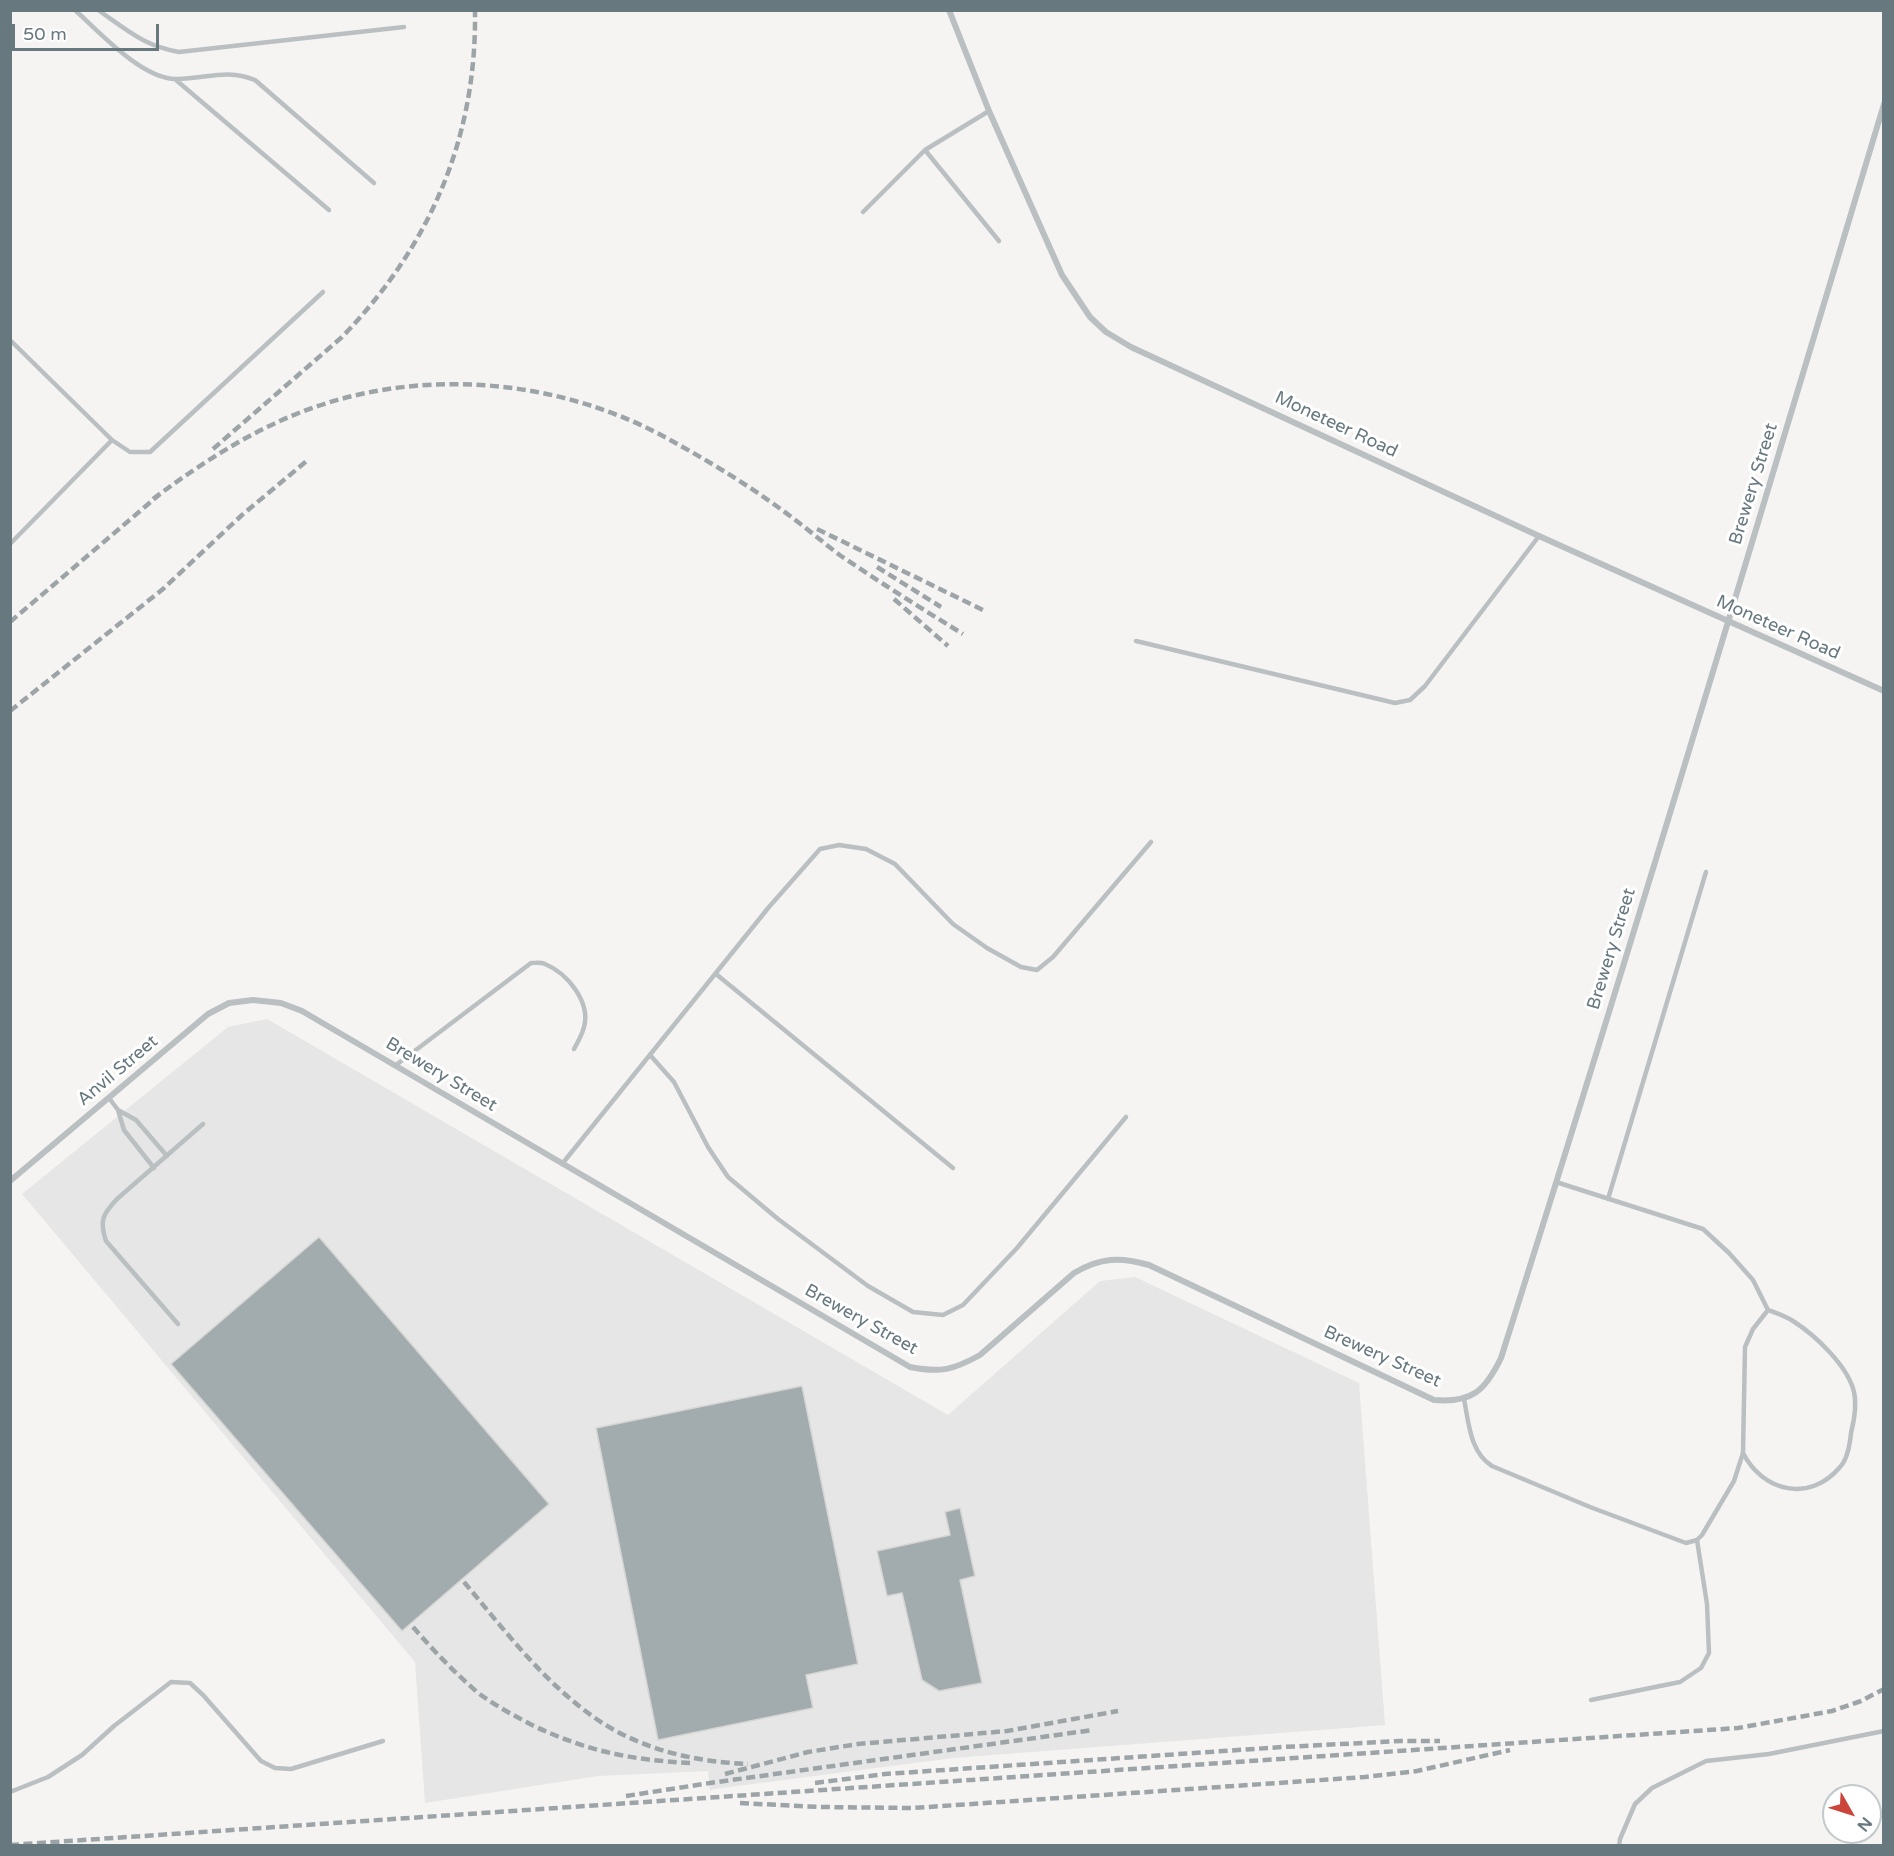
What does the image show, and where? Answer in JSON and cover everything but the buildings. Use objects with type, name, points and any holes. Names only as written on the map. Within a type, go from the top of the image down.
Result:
[{"type":"street","name":"Moneteer Road","points":[[950,10],[989,111],[1062,275],[1090,317],[1106,332],[1142,352],[1539,536],[1884,691]]},
{"type":"street","name":"Brewery Street","points":[[253,1000],[281,1003],[302,1011],[910,1367],[929,1371],[948,1370],[964,1364],[980,1355],[1074,1273],[1090,1264],[1107,1260],[1130,1260],[1149,1265],[1434,1400],[1451,1401],[1477,1394],[1486,1384],[1501,1358],[1728,622],[1884,104]]},
{"type":"street","name":"Anvil Street","points":[[10,1181],[208,1014],[229,1004],[253,1000]]},
{"type":"lane","points":[[75,10],[123,54],[141,67],[158,75],[175,80],[228,74],[242,75],[255,80],[374,183]]},
{"type":"lane","points":[[98,10],[145,42],[179,52],[404,27]]},
{"type":"lane","points":[[175,80],[329,210]]},
{"type":"lane","points":[[863,212],[925,150],[989,111]]},
{"type":"lane","points":[[925,150],[999,241]]},
{"type":"lane","points":[[10,340],[112,440],[130,452],[150,452],[323,292]]},
{"type":"lane","points":[[10,544],[112,440]]},
{"type":"lane","points":[[1136,641],[1395,703],[1410,700],[1425,686],[1539,536]]},
{"type":"lane","points":[[562,1164],[769,907],[819,849],[839,845],[866,849],[895,864],[953,924],[987,948],[1021,967],[1037,970],[1053,957],[1151,842]]},
{"type":"lane","points":[[1608,1199],[1706,872]]},
{"type":"lane","points":[[396,1065],[531,963],[543,963],[558,972],[571,984],[584,1007],[585,1026],[574,1049]]},
{"type":"lane","points":[[716,974],[953,1168]]},
{"type":"lane","points":[[650,1055],[674,1082],[708,1148],[728,1177],[778,1219],[868,1286],[914,1312],[943,1315],[963,1305],[1017,1248],[1126,1117]]},
{"type":"lane","points":[[109,1098],[118,1110],[124,1130],[154,1168]]},
{"type":"lane","points":[[118,1110],[136,1120],[167,1156]]},
{"type":"lane","points":[[178,1324],[106,1240],[101,1227],[105,1211],[203,1124]]},
{"type":"lane","points":[[1556,1182],[1702,1228],[1753,1280],[1768,1310],[1791,1319],[1806,1330],[1843,1368],[1854,1392],[1854,1418],[1842,1466],[1825,1481],[1809,1489],[1786,1488],[1765,1480],[1750,1467],[1743,1453]]},
{"type":"lane","points":[[1464,1399],[1476,1450],[1483,1460],[1492,1466],[1590,1507],[1686,1543],[1697,1540],[1734,1481],[1743,1453],[1745,1347],[1753,1329],[1768,1310]]},
{"type":"lane","points":[[1591,1700],[1680,1682],[1694,1674],[1707,1661],[1709,1653],[1707,1604],[1697,1540]]},
{"type":"lane","points":[[10,1792],[48,1777],[82,1755],[114,1726],[171,1682],[190,1683],[261,1761],[275,1768],[291,1769],[383,1741]]},
{"type":"lane","points":[[1619,1845],[1635,1804],[1652,1788],[1706,1761],[1769,1754],[1884,1731]]},
{"type":"shaded area","points":[[267,1019],[948,1415],[1100,1281],[1135,1277],[1359,1383],[1385,1725],[953,1758],[710,1791],[708,1771],[598,1776],[425,1803],[415,1662],[22,1194],[228,1027]]},
{"type":"railway","points":[[213,449],[342,337],[373,302],[400,266],[423,227],[442,187],[457,146],[467,102],[473,57],[475,10]]},
{"type":"railway","points":[[153,499],[202,465],[253,434],[289,417],[336,400],[384,390],[433,385],[483,385],[532,391],[581,403],[628,419],[688,450],[765,498],[841,556],[963,634]]},
{"type":"railway","points":[[10,711],[163,589],[242,515],[309,459]]},
{"type":"railway","points":[[10,622],[160,494]]},
{"type":"railway","points":[[817,529],[985,611]]},
{"type":"railway","points":[[877,567],[941,607]]},
{"type":"railway","points":[[894,599],[948,646]]},
{"type":"railway","points":[[464,1582],[546,1676],[564,1694],[604,1724],[655,1748],[692,1758],[748,1764]]},
{"type":"railway","points":[[413,1627],[477,1692],[532,1725],[609,1753],[690,1763]]},
{"type":"railway","points":[[10,1845],[1738,1728],[1832,1711],[1861,1701],[1884,1689]]},
{"type":"railway","points":[[725,1774],[808,1752],[858,1744],[1007,1731],[1118,1711]]},
{"type":"railway","points":[[626,1796],[1093,1730]]},
{"type":"railway","points":[[815,1783],[885,1774],[1283,1747],[1440,1741]]},
{"type":"railway","points":[[740,1803],[913,1808],[1365,1777],[1417,1771],[1510,1750]]}]
